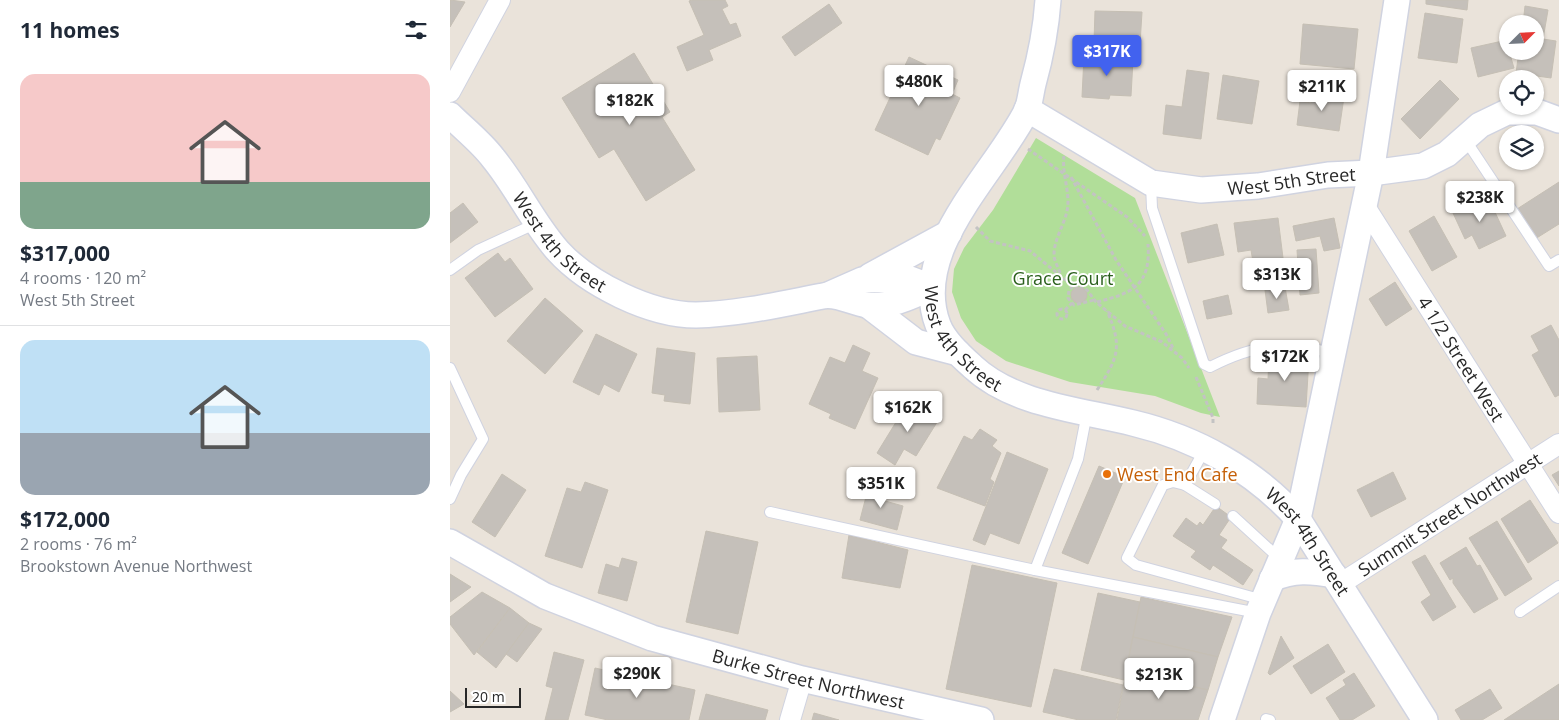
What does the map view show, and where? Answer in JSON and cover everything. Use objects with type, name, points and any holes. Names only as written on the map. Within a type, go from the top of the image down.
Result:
[{"type":"street","points":[[450,92],[500,0]]},
{"type":"street","points":[[862,280],[910,279],[932,287],[938,257],[949,233],[1027,109],[1046,34],[1048,0]]},
{"type":"street","points":[[1222,720],[1269,588],[1298,519],[1364,205],[1397,0]]},
{"type":"street","name":"West 5th Street","points":[[1027,109],[1152,183],[1201,190],[1258,186],[1328,175],[1370,173],[1423,166],[1447,154],[1480,125],[1507,112],[1537,112],[1559,120]]},
{"type":"street","name":"West 4th Street","points":[[450,115],[493,158],[557,250],[575,268],[612,290],[660,309],[694,315],[748,311],[828,295],[868,306],[909,299],[932,287],[938,326],[958,353],[982,375],[1012,391],[1043,402],[1092,401],[1135,424],[1205,448],[1236,466],[1278,497],[1298,519],[1425,720]]},
{"type":"street","name":"4 1/2 Street West","points":[[1364,205],[1559,513]]},
{"type":"street","points":[[828,295],[886,270],[949,233]]},
{"type":"street","points":[[868,306],[916,342],[958,353]]},
{"type":"street","name":"Summit Street Northwest","points":[[1337,580],[1559,444]]},
{"type":"street","name":"Burke Street Northwest","points":[[450,542],[545,596],[603,621],[659,640],[945,716],[981,720]]},
{"type":"street","points":[[1269,588],[1284,574],[1308,570],[1337,580]]},
{"type":"street","points":[[790,720],[802,679]]},
{"type":"lane","points":[[1465,139],[1549,266],[1559,260]]},
{"type":"lane","points":[[1152,183],[1152,208],[1204,364],[1210,367],[1257,348],[1278,345],[1300,346],[1333,353]]},
{"type":"lane","points":[[450,270],[478,250],[537,222]]},
{"type":"lane","points":[[450,368],[483,439],[461,475],[450,499]]},
{"type":"lane","points":[[1035,570],[1078,459],[1092,401]]},
{"type":"lane","points":[[1185,485],[1205,448]]},
{"type":"lane","points":[[1215,504],[1185,485],[1173,482],[1163,485],[1127,558],[1136,565],[1269,588]]},
{"type":"lane","points":[[770,512],[1035,570],[1269,588]]},
{"type":"lane","points":[[1233,516],[1269,588]]},
{"type":"lane","points":[[1520,612],[1559,586]]},
{"type":"path","points":[[1034,153],[1128,217],[1140,228],[1148,241],[1147,264],[1140,283],[1127,294],[1079,306],[1072,303],[1068,298],[1069,290],[1073,286]]},
{"type":"path","points":[[1060,274],[1054,256],[1060,232],[1067,218],[1068,203],[1063,172],[1064,153]]},
{"type":"path","points":[[1071,177],[1116,260],[1166,334],[1175,352]]},
{"type":"path","points":[[976,227],[990,241],[1030,251],[1073,286],[1082,286],[1095,301],[1125,326],[1162,342],[1175,352],[1191,369]]},
{"type":"path","points":[[1065,310],[1072,303]]},
{"type":"path","points":[[1092,401],[1109,371],[1117,347],[1116,333],[1107,310]]},
{"type":"path","points":[[1195,375],[1213,418],[1213,423]]},
{"type":"green space","name":"Grace Court","points":[[1036,138],[1135,198],[1220,417],[1201,413],[1155,396],[1070,382],[1006,361],[976,341],[961,318],[952,292],[954,269],[964,248],[993,210]]},
{"type":"building","points":[[450,0],[465,2],[450,27]]},
{"type":"building","points":[[725,0],[728,6],[722,9],[730,25],[736,23],[741,36],[709,50],[713,60],[687,71],[677,47],[704,35],[689,1]]},
{"type":"building","points":[[1426,0],[1468,0],[1467,10],[1426,4]]},
{"type":"building","points":[[829,4],[842,23],[795,56],[782,37]]},
{"type":"building","points":[[1525,6],[1548,10],[1544,33],[1544,15],[1524,15]]},
{"type":"building","points":[[1095,11],[1142,12],[1140,44],[1094,42]]},
{"type":"building","points":[[1425,13],[1463,19],[1457,63],[1418,58]]},
{"type":"building","points":[[1303,24],[1358,29],[1354,69],[1300,64]]},
{"type":"building","points":[[1544,39],[1556,41],[1551,78],[1544,77],[1544,70],[1516,70],[1518,60],[1544,60]]},
{"type":"building","points":[[1499,42],[1499,60],[1512,60],[1514,68],[1499,70],[1499,72],[1478,77],[1471,48]]},
{"type":"building","points":[[634,53],[670,112],[662,117],[695,170],[646,201],[614,149],[599,158],[562,98]]},
{"type":"building","points":[[1084,56],[1133,60],[1131,96],[1110,95],[1109,99],[1082,97]]},
{"type":"building","points":[[909,57],[958,80],[952,94],[960,98],[940,140],[936,138],[928,155],[875,130]]},
{"type":"building","points":[[1187,70],[1209,73],[1201,139],[1163,134],[1166,105],[1182,107]]},
{"type":"building","points":[[1223,75],[1259,81],[1252,124],[1217,119]]},
{"type":"building","points":[[1440,80],[1459,99],[1420,139],[1401,119]]},
{"type":"building","points":[[1313,92],[1344,97],[1339,131],[1297,125],[1300,101],[1311,103]]},
{"type":"building","points":[[1559,182],[1559,224],[1535,239],[1517,209]]},
{"type":"building","points":[[1488,197],[1506,236],[1479,249],[1472,235],[1465,239],[1453,213]]},
{"type":"building","points":[[463,203],[478,222],[450,243],[450,213]]},
{"type":"building","points":[[1434,216],[1457,257],[1432,271],[1409,231]]},
{"type":"building","points":[[1278,218],[1283,258],[1253,262],[1251,250],[1238,252],[1234,223]]},
{"type":"building","points":[[1334,218],[1340,248],[1324,251],[1320,236],[1296,241],[1293,226]]},
{"type":"building","points":[[1217,224],[1224,255],[1188,263],[1181,233]]},
{"type":"building","points":[[1316,249],[1319,293],[1300,295],[1297,250]]},
{"type":"building","points":[[498,253],[505,262],[510,258],[533,289],[495,317],[465,278]]},
{"type":"building","points":[[1395,282],[1412,309],[1386,326],[1369,299]]},
{"type":"building","points":[[1079,287],[1085,289],[1087,295],[1085,301],[1079,303],[1073,301],[1071,295],[1073,289]]},
{"type":"building","points":[[1285,287],[1289,310],[1268,313],[1265,290]]},
{"type":"building","points":[[1228,295],[1232,314],[1207,319],[1203,301]]},
{"type":"building","points":[[545,298],[583,331],[545,374],[507,341]]},
{"type":"building","points":[[1551,325],[1559,340],[1559,395],[1555,397],[1532,355],[1539,351],[1531,336]]},
{"type":"building","points":[[596,334],[637,354],[619,392],[604,384],[599,395],[573,382]]},
{"type":"building","points":[[853,345],[870,353],[862,371],[878,378],[855,429],[829,418],[831,414],[809,404],[830,357],[845,363]]},
{"type":"building","points":[[657,348],[695,353],[690,404],[664,401],[665,395],[652,393]]},
{"type":"building","points":[[757,356],[760,410],[719,412],[717,358]]},
{"type":"building","points":[[1269,356],[1309,358],[1306,407],[1257,404],[1258,378],[1268,379]]},
{"type":"building","points":[[909,401],[939,419],[916,456],[904,449],[895,465],[877,453]]},
{"type":"building","points":[[980,429],[997,440],[992,446],[1001,453],[990,479],[994,482],[985,506],[937,488],[964,436],[972,440]]},
{"type":"building","points":[[1007,452],[1048,469],[1019,544],[990,533],[985,545],[973,540]]},
{"type":"building","points":[[1099,466],[1125,477],[1088,564],[1062,553]]},
{"type":"building","points":[[1559,471],[1559,486],[1552,475]]},
{"type":"building","points":[[1393,472],[1406,499],[1371,517],[1357,490]]},
{"type":"building","points":[[502,474],[526,490],[495,537],[472,522]]},
{"type":"building","points":[[585,482],[608,490],[582,568],[545,556],[567,488],[581,492]]},
{"type":"building","points":[[869,485],[888,490],[885,501],[903,506],[897,530],[860,520]]},
{"type":"building","points":[[1530,500],[1558,543],[1528,563],[1501,519]]},
{"type":"building","points":[[1216,506],[1231,517],[1219,535],[1227,540],[1221,548],[1253,570],[1243,585],[1213,565],[1210,570],[1191,557],[1196,551],[1173,536],[1186,518],[1197,526],[1200,522],[1203,525]]},
{"type":"building","points":[[1497,521],[1532,579],[1505,596],[1469,538]]},
{"type":"building","points":[[706,531],[758,542],[738,634],[686,622]]},
{"type":"building","points":[[849,535],[908,550],[900,588],[842,578]]},
{"type":"building","points":[[1466,547],[1477,566],[1480,565],[1498,599],[1474,613],[1453,583],[1453,578],[1450,580],[1440,563]]},
{"type":"building","points":[[1425,555],[1456,607],[1433,621],[1421,602],[1431,595],[1412,562]]},
{"type":"building","points":[[622,558],[637,562],[627,601],[598,593],[606,564],[619,568]]},
{"type":"building","points":[[972,565],[1057,583],[1031,707],[946,689]]},
{"type":"building","points":[[450,574],[471,587],[450,602]]},
{"type":"building","points":[[482,592],[510,608],[474,655],[450,624],[450,617]]},
{"type":"building","points":[[1098,593],[1140,602],[1124,680],[1081,670]]},
{"type":"building","points":[[1141,597],[1232,617],[1218,657],[1133,637]]},
{"type":"building","points":[[510,608],[529,623],[496,668],[477,652]]},
{"type":"building","points":[[529,623],[542,629],[517,662],[506,654]]},
{"type":"building","points":[[1281,636],[1294,658],[1270,675],[1268,673]]},
{"type":"building","points":[[1133,637],[1218,657],[1208,690],[1126,672]]},
{"type":"building","points":[[1328,644],[1345,672],[1311,694],[1293,666]]},
{"type":"building","points":[[554,652],[584,660],[568,720],[545,720],[553,688],[546,686]]},
{"type":"building","points":[[595,668],[695,690],[689,720],[608,720],[585,715]]},
{"type":"building","points":[[1054,669],[1123,685],[1116,720],[1079,720],[1043,712]]},
{"type":"building","points":[[1126,672],[1208,690],[1198,720],[1117,720]]},
{"type":"building","points":[[1354,673],[1375,706],[1352,720],[1340,720],[1326,698],[1346,685],[1343,680]]},
{"type":"building","points":[[1559,684],[1559,720],[1504,720]]},
{"type":"building","points":[[1490,689],[1502,708],[1482,720],[1461,720],[1455,710]]},
{"type":"building","points":[[450,691],[464,704],[450,712]]},
{"type":"building","points":[[706,694],[768,710],[765,720],[699,720]]},
{"type":"building","points":[[814,713],[839,720],[812,720]]},
{"type":"place","name":"West End Cafe","points":[[1107,474]]}]
